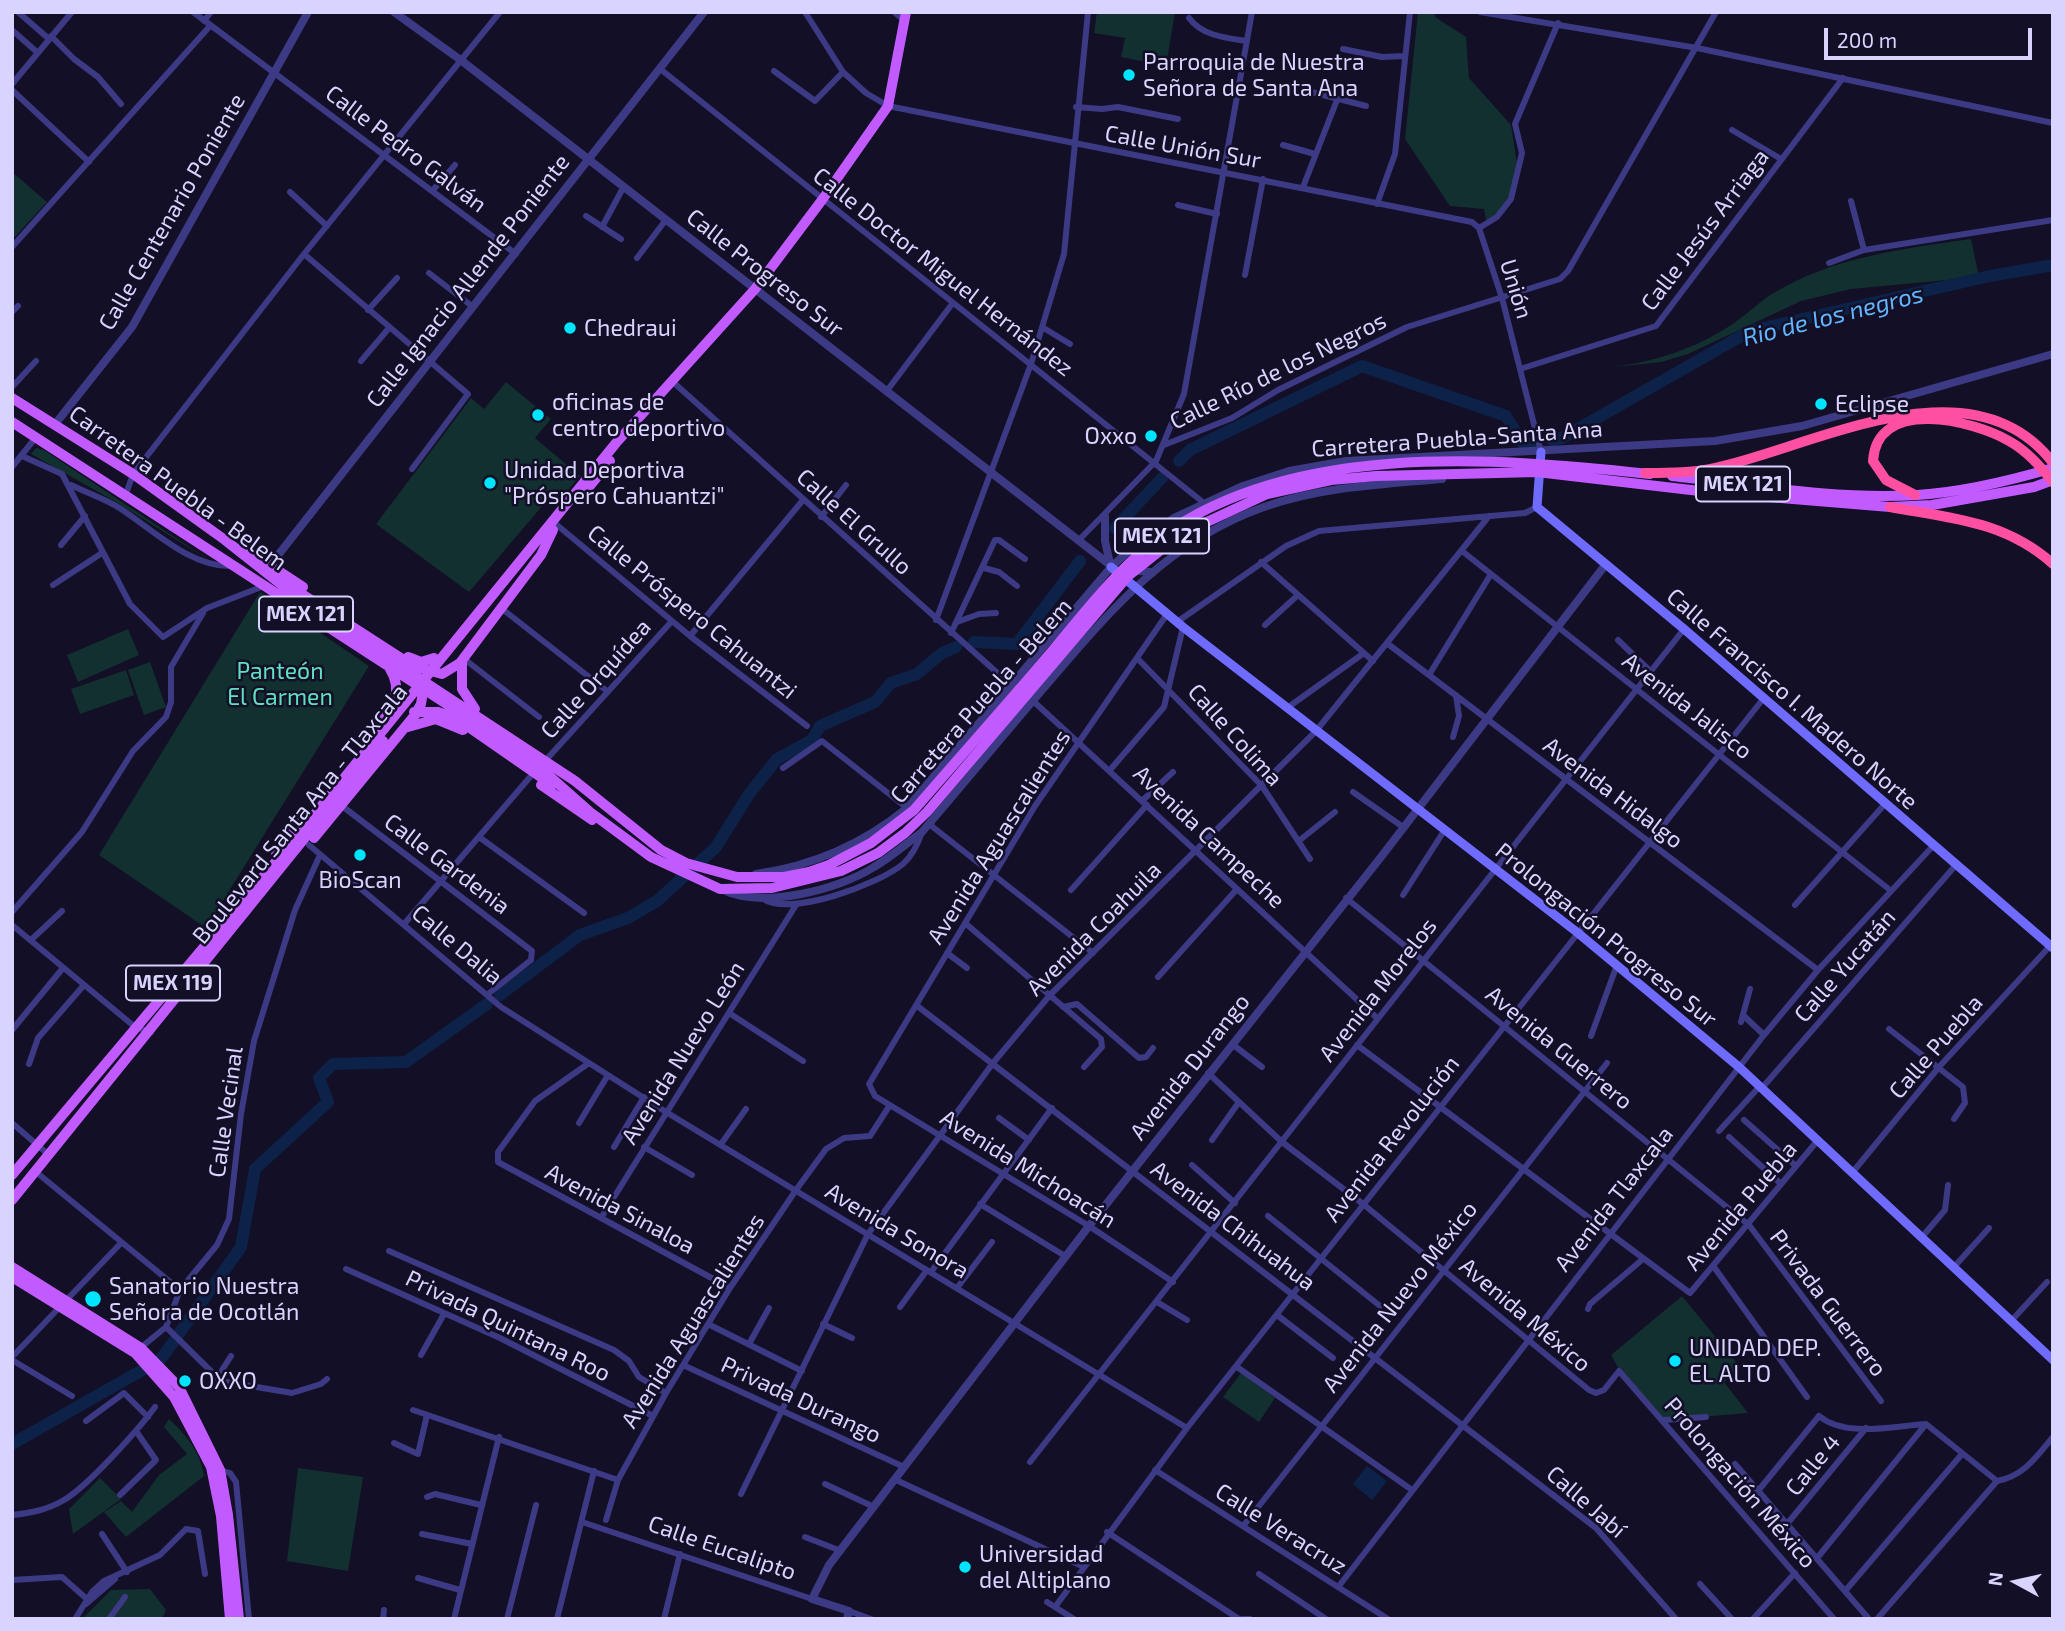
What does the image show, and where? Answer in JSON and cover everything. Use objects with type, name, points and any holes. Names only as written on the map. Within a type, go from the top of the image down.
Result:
[{"type":"highway","points":[[1645,473],[1717,468],[1872,421],[1940,411],[1995,422],[2024,437],[2051,462]]},
{"type":"highway","points":[[1915,495],[1886,480],[1874,461],[1879,438],[1898,423],[1933,420],[1975,426],[2009,441],[2036,461],[2053,481]]},
{"type":"highway","points":[[1890,507],[1977,522],[2012,536],[2053,564]]},
{"type":"main road","points":[[456,646],[599,476],[630,432],[755,289],[822,200],[888,106],[905,16]]},
{"type":"main road","name":"Carretera Puebla - Belem","points":[[12,398],[111,459],[267,569]]},
{"type":"main road","name":"Carretera Puebla - Belem","points":[[12,422],[98,475],[390,668],[426,679],[575,781],[674,863],[725,876],[757,879],[809,872],[829,865],[872,843],[914,810],[1125,567],[1180,523],[1242,493],[1308,475],[1482,460],[1571,470],[1708,492],[1890,507],[1932,505],[2053,481]]},
{"type":"main road","points":[[456,646],[616,443],[630,432]]},
{"type":"main road","points":[[1537,507],[1541,452]]},
{"type":"main road","points":[[98,475],[112,474],[115,465],[111,459]]},
{"type":"main road","name":"Carretera Puebla - Belem","points":[[426,679],[434,696],[514,750],[622,837],[720,889],[772,888],[841,870],[878,853],[927,812],[1128,576],[1181,534],[1238,505],[1296,486],[1376,476],[1571,470],[1645,473],[1830,493],[1915,495],[1972,488],[2051,462]]},
{"type":"main road","points":[[130,496],[135,487],[146,483]]},
{"type":"main road","name":"Calle Francisco I. Madero Norte","points":[[1537,507],[1684,629],[2051,947]]},
{"type":"main road","points":[[426,679],[448,672],[462,661],[541,555],[555,527]]},
{"type":"main road","points":[[190,536],[267,569],[414,660],[425,662],[434,659]]},
{"type":"main road","points":[[393,724],[418,711],[434,659],[509,566],[529,550]]},
{"type":"main road","name":"Prolongación Progreso Sur","points":[[1111,567],[1167,614],[1617,965],[1761,1087],[2053,1360]]},
{"type":"main road","points":[[267,569],[426,679]]},
{"type":"main road","name":"Boulevard Santa Ana - Tlaxcala","points":[[12,1200],[151,1032],[272,872],[456,646]]},
{"type":"main road","points":[[442,648],[449,657],[462,661]]},
{"type":"main road","points":[[414,660],[426,679]]},
{"type":"main road","points":[[462,661],[462,689],[485,720]]},
{"type":"main road","points":[[272,872],[293,863],[342,806],[393,724],[397,692],[390,668]]},
{"type":"main road","points":[[272,872],[279,849],[393,724],[418,711],[438,712],[454,717],[545,781],[622,820]]},
{"type":"main road","points":[[393,724],[425,720],[450,723],[622,837]]},
{"type":"main road","name":"Boulevard Santa Ana - Tlaxcala","points":[[12,1175],[135,1027],[272,872]]},
{"type":"main road","points":[[77,1096],[90,1107]]},
{"type":"main road","points":[[12,1266],[62,1305]]},
{"type":"main road","points":[[12,1277],[138,1350],[159,1373],[211,1467],[221,1516],[230,1619]]},
{"type":"main road","points":[[159,1373],[179,1387],[220,1470],[228,1515],[239,1619]]},
{"type":"street","points":[[18,12],[98,77],[121,104]]},
{"type":"street","points":[[12,84],[72,12]]},
{"type":"street","name":"Calle Pedro Galván","points":[[193,12],[385,153],[516,254]]},
{"type":"street","points":[[12,247],[89,162],[207,23],[211,12]]},
{"type":"street","name":"Calle Centenario Poniente","points":[[56,423],[132,327],[308,12]]},
{"type":"street","name":"Calle Progreso Sur","points":[[394,12],[462,61],[1111,567]]},
{"type":"street","points":[[130,496],[133,474],[304,254],[500,12]]},
{"type":"street","name":"Calle Ignacio Allende Poniente","points":[[267,569],[704,12]]},
{"type":"street","points":[[805,12],[843,72],[866,93],[888,106]]},
{"type":"street","points":[[894,12],[905,16]]},
{"type":"street","points":[[936,620],[1031,364],[1064,254],[1076,107],[1088,12]]},
{"type":"street","points":[[1078,541],[1156,461],[1184,394],[1252,12]]},
{"type":"street","points":[[1377,204],[1395,154],[1410,12]]},
{"type":"street","points":[[1480,12],[1548,21],[1697,48],[2053,123]]},
{"type":"street","points":[[1548,21],[1550,12]]},
{"type":"street","name":"Calle Río de los Negros","points":[[1164,445],[1232,418],[1278,390],[1407,327],[1560,279],[1568,271],[1716,12]]},
{"type":"street","points":[[1189,18],[1195,26],[1215,35],[1247,41]]},
{"type":"street","points":[[1479,228],[1497,217],[1511,199],[1522,153],[1515,124],[1558,23]]},
{"type":"street","points":[[12,30],[38,53]]},
{"type":"street","points":[[1343,49],[1382,57],[1405,57]]},
{"type":"street","name":"Calle Doctor Miguel Hernández","points":[[659,68],[952,304],[1156,461],[1204,503]]},
{"type":"street","points":[[774,71],[816,100],[843,72]]},
{"type":"street","name":"Calle Jesús Arriaga","points":[[1520,369],[1656,326],[1843,78]]},
{"type":"street","points":[[12,90],[89,162]]},
{"type":"street","points":[[1304,90],[1366,106]]},
{"type":"street","points":[[1303,187],[1337,100]]},
{"type":"street","name":"Calle Unión Sur","points":[[888,106],[1073,145],[1303,187],[1472,222],[1479,228]]},
{"type":"street","points":[[1076,107],[1118,107],[1178,118]]},
{"type":"street","points":[[1732,130],[1781,159]]},
{"type":"street","points":[[1283,145],[1315,154]]},
{"type":"street","points":[[433,190],[455,165]]},
{"type":"street","points":[[1245,275],[1263,179]]},
{"type":"street","points":[[602,227],[624,188]]},
{"type":"street","points":[[290,192],[327,226]]},
{"type":"street","points":[[1851,201],[1864,250]]},
{"type":"street","points":[[1178,205],[1217,214]]},
{"type":"street","points":[[586,216],[621,239]]},
{"type":"street","points":[[1829,263],[1864,250],[2053,220]]},
{"type":"street","points":[[637,258],[665,221]]},
{"type":"street","name":"Unión","points":[[1479,228],[1502,298],[1541,452]]},
{"type":"street","points":[[304,254],[468,394],[412,469]]},
{"type":"street","points":[[429,273],[473,307]]},
{"type":"street","points":[[368,310],[397,278]]},
{"type":"street","points":[[886,391],[952,304]]},
{"type":"street","points":[[12,312],[18,306]]},
{"type":"street","points":[[1042,327],[1070,344]]},
{"type":"street","points":[[361,360],[388,328]]},
{"type":"street","name":"Carretera Puebla-Santa Ana","points":[[725,876],[761,873],[815,861],[858,842],[906,808],[1098,586],[1111,567],[1174,518],[1240,487],[1289,471],[1346,461],[1715,441],[1802,426],[2053,354]]},
{"type":"street","points":[[12,387],[36,362]]},
{"type":"street","name":"Calle El Grullo","points":[[673,382],[1012,687]]},
{"type":"street","points":[[12,467],[37,436]]},
{"type":"street","points":[[22,456],[62,474],[71,484],[102,553],[130,604],[163,637],[203,612],[264,586]]},
{"type":"street","name":"Carretera Puebla - Belem","points":[[720,889],[733,895],[762,898],[808,892],[873,868],[922,832],[1090,635],[1150,572],[1208,533],[1252,512],[1294,497],[1456,477],[1474,472]]},
{"type":"street","points":[[71,484],[119,508],[149,531],[187,553],[211,564],[233,566]]},
{"type":"street","points":[[821,517],[846,485]]},
{"type":"street","points":[[1240,487],[1236,502],[1252,512]]},
{"type":"street","points":[[690,636],[803,500]]},
{"type":"street","points":[[1204,503],[1210,513],[1208,533]]},
{"type":"street","points":[[1110,770],[1164,707],[1180,624],[1261,562],[1302,537],[1319,531],[1525,513],[1537,507]]},
{"type":"street","points":[[61,545],[85,516]]},
{"type":"street","points":[[1105,516],[1105,541],[1114,585],[1114,608]]},
{"type":"street","name":"Avenida Coahuila","points":[[741,1494],[868,1234],[993,1063],[1049,995],[1316,731],[1489,516]]},
{"type":"street","name":"Calle Próspero Cahuantzi","points":[[555,527],[807,726]]},
{"type":"street","points":[[951,633],[997,539],[1025,559]]},
{"type":"street","name":"Avenida Jalisco","points":[[1462,551],[1890,890]]},
{"type":"street","points":[[1098,586],[1134,588],[1129,552]]},
{"type":"street","points":[[53,585],[102,553]]},
{"type":"street","points":[[1261,562],[1373,661]]},
{"type":"street","name":"Avenida Durango","points":[[812,1599],[829,1564],[1088,1226],[1403,827],[1606,564]]},
{"type":"street","points":[[1111,567],[1150,572]]},
{"type":"street","points":[[984,568],[999,572],[1017,586]]},
{"type":"street","points":[[1429,675],[1491,574]]},
{"type":"street","points":[[1265,625],[1298,595]]},
{"type":"street","points":[[501,608],[607,691]]},
{"type":"street","points":[[12,912],[82,832],[133,751],[166,717],[171,702],[171,667],[203,612]]},
{"type":"street","points":[[957,622],[979,614],[996,614]]},
{"type":"street","name":"Avenida Aguascalientes","points":[[869,1084],[995,874],[1080,741],[1167,614]]},
{"type":"street","points":[[1070,618],[1090,635]]},
{"type":"street","name":"Calle Orquídea","points":[[545,761],[672,621]]},
{"type":"street","name":"Avenida Morelos","points":[[1030,1462],[1213,1232],[1564,778],[1684,629]]},
{"type":"street","points":[[1618,640],[1650,671]]},
{"type":"street","name":"Avenida Hidalgo","points":[[1388,644],[1818,970]]},
{"type":"street","points":[[1287,708],[1364,653]]},
{"type":"street","name":"Calle Colima","points":[[1138,659],[1168,686],[1262,786],[1310,859]]},
{"type":"street","points":[[462,661],[539,717]]},
{"type":"street","name":"Avenida Campeche","points":[[1012,687],[1033,700],[1080,741],[1377,1018]]},
{"type":"street","points":[[1453,737],[1459,716],[1456,695]]},
{"type":"street","name":"Avenida Revolución","points":[[1055,1606],[1187,1427],[1763,699]]},
{"type":"street","points":[[783,768],[822,741],[906,808]]},
{"type":"street","points":[[1071,890],[1173,772]]},
{"type":"street","points":[[405,923],[530,777]]},
{"type":"street","points":[[1353,792],[1403,827]]},
{"type":"street","points":[[1795,905],[1884,805]]},
{"type":"street","name":"Calle Gardenia","points":[[342,806],[532,951],[531,960],[488,994]]},
{"type":"street","points":[[1300,840],[1335,812]]},
{"type":"street","points":[[929,824],[1093,953]]},
{"type":"street","points":[[1403,895],[1444,831]]},
{"type":"street","points":[[762,898],[775,906],[796,905],[872,883],[904,863],[918,846],[922,832]]},
{"type":"street","points":[[479,837],[584,914]]},
{"type":"street","name":"Calle Dalia","points":[[309,845],[405,923],[501,1007],[589,1063]]},
{"type":"street","name":"Avenida Tlaxcala","points":[[1339,1586],[1764,1035],[1818,970],[1933,846]]},
{"type":"street","name":"Calle Vecinal","points":[[138,1350],[166,1327],[180,1290],[217,1245],[229,1219],[254,1041],[295,910],[320,855]]},
{"type":"street","name":"Calle Yucatán","points":[[1719,1131],[1761,1087],[1955,866]]},
{"type":"street","points":[[1158,977],[1237,889]]},
{"type":"street","name":"Avenida Guerrero","points":[[1346,898],[1749,1225]]},
{"type":"street","name":"Avenida Nuevo León","points":[[601,1219],[796,905]]},
{"type":"street","points":[[31,940],[62,911]]},
{"type":"street","points":[[965,922],[1103,1042],[1084,1067]]},
{"type":"street","points":[[12,925],[135,1027],[151,1032]]},
{"type":"street","name":"Calle Puebla","points":[[1852,1173],[1939,1067],[2051,947]]},
{"type":"street","points":[[947,953],[967,968]]},
{"type":"street","points":[[1591,1036],[1617,965]]},
{"type":"street","points":[[12,1030],[63,968]]},
{"type":"street","points":[[29,1064],[38,1038],[84,985]]},
{"type":"street","points":[[1751,989],[1742,1018],[1764,1035]]},
{"type":"street","points":[[1063,1007],[1077,1004],[1139,1058],[1146,1057],[1153,1048]]},
{"type":"street","name":"Avenida Chihuahua","points":[[916,1005],[1462,1424]]},
{"type":"street","points":[[729,1013],[803,1061]]},
{"type":"street","points":[[1889,1029],[1964,1087],[1966,1095],[1954,1119]]},
{"type":"street","points":[[1232,1044],[1262,1067]]},
{"type":"street","points":[[1357,1045],[1643,1259],[1590,1304],[1588,1309]]},
{"type":"street","name":"Avenida Sonora","points":[[589,1063],[1187,1427]]},
{"type":"street","name":"Avenida Sinaloa","points":[[589,1063],[535,1101],[496,1158],[498,1162],[730,1288]]},
{"type":"street","name":"Avenida Nuevo México","points":[[1244,1525],[1607,1063]]},
{"type":"street","name":"Avenida México","points":[[1208,1073],[1282,1142],[1363,1204],[1596,1393],[1604,1390],[1619,1371]]},
{"type":"street","points":[[579,1123],[608,1074]]},
{"type":"street","name":"Avenida Michoacán","points":[[869,1084],[875,1096],[1088,1226],[1172,1282]]},
{"type":"street","points":[[614,1147],[644,1097]]},
{"type":"street","points":[[1212,1140],[1240,1102]]},
{"type":"street","name":"Avenida Aguascalientes","points":[[606,1520],[618,1480],[666,1392],[730,1288],[796,1190],[826,1149],[850,1136],[870,1136],[890,1105]]},
{"type":"street","points":[[900,1307],[1052,1108]]},
{"type":"street","points":[[722,1144],[746,1109]]},
{"type":"street","points":[[999,1118],[1028,1140]]},
{"type":"street","points":[[1744,1120],[1796,1166]]},
{"type":"street","points":[[12,1123],[50,1156]]},
{"type":"street","points":[[1730,1137],[1780,1184]]},
{"type":"street","name":"Avenida Puebla","points":[[1643,1259],[1690,1293],[1818,1140]]},
{"type":"street","points":[[644,1147],[692,1175]]},
{"type":"street","points":[[1192,1165],[1235,1203]]},
{"type":"street","points":[[36,1172],[180,1290]]},
{"type":"street","points":[[1922,1237],[1945,1210],[1948,1185]]},
{"type":"street","points":[[980,1204],[1065,1256]]},
{"type":"street","points":[[1268,1216],[1380,1306]]},
{"type":"street","name":"Privada Guerrero","points":[[1749,1225],[1881,1401]]},
{"type":"street","points":[[1954,1267],[1989,1228]]},
{"type":"street","points":[[957,1288],[992,1242]]},
{"type":"street","points":[[72,1396],[12,1358],[121,1243]]},
{"type":"street","points":[[390,1251],[614,1350],[629,1361],[639,1377],[666,1392]]},
{"type":"street","points":[[1714,1267],[1807,1397]]},
{"type":"street","name":"Privada Quintana Roo","points":[[346,1269],[499,1338],[653,1416]]},
{"type":"street","points":[[2012,1320],[2047,1282]]},
{"type":"street","points":[[1157,1302],[1186,1320]]},
{"type":"street","points":[[749,1344],[769,1308]]},
{"type":"street","points":[[421,1355],[443,1314]]},
{"type":"street","points":[[1277,1315],[1334,1358]]},
{"type":"street","points":[[708,1324],[802,1371]]},
{"type":"street","points":[[823,1324],[852,1338]]},
{"type":"street","points":[[166,1327],[217,1378],[233,1383],[265,1386],[285,1393],[306,1390],[327,1379]]},
{"type":"street","points":[[217,1378],[231,1356]]},
{"type":"street","name":"Privada Durango","points":[[683,1365],[904,1467]]},
{"type":"street","points":[[1237,1367],[1412,1490]]},
{"type":"street","name":"Prolongación México","points":[[1619,1371],[1834,1619]]},
{"type":"street","points":[[86,1421],[124,1393],[148,1417]]},
{"type":"street","points":[[12,1515],[40,1511],[66,1499],[136,1431],[155,1407]]},
{"type":"street","points":[[413,1410],[499,1437],[618,1480]]},
{"type":"street","points":[[394,1443],[418,1454],[427,1415]]},
{"type":"street","points":[[1758,1491],[1819,1416],[1836,1426],[1867,1428],[1926,1424],[1997,1481]]},
{"type":"street","points":[[1664,1420],[1706,1417]]},
{"type":"street","name":"Calle Jabí","points":[[1462,1424],[1596,1528],[1676,1619]]},
{"type":"street","points":[[1818,1557],[1926,1424]]},
{"type":"street","name":"Calle 4","points":[[1787,1524],[1867,1428]]},
{"type":"street","points":[[120,1495],[156,1460],[136,1431]]},
{"type":"street","points":[[454,1619],[499,1437]]},
{"type":"street","points":[[1877,1619],[1997,1481],[2017,1476],[2024,1471],[2053,1437]]},
{"type":"street","points":[[1846,1590],[1962,1454]]},
{"type":"street","points":[[1735,1464],[1869,1619]]},
{"type":"street","points":[[220,1470],[230,1473],[236,1482],[248,1619]]},
{"type":"street","name":"Calle Veracruz","points":[[1155,1470],[1388,1619]]},
{"type":"street","points":[[557,1619],[594,1471]]},
{"type":"street","points":[[896,1480],[1084,1567]]},
{"type":"street","points":[[825,1484],[874,1507]]},
{"type":"street","points":[[427,1497],[435,1494],[481,1505]]},
{"type":"street","points":[[507,1619],[536,1506]]},
{"type":"street","name":"Calle Eucalipto","points":[[582,1522],[812,1599],[848,1615]]},
{"type":"street","points":[[75,1619],[87,1602],[103,1587],[160,1555],[186,1529],[198,1531],[205,1574]]},
{"type":"street","points":[[1107,1532],[1240,1619],[1250,1619]]},
{"type":"street","points":[[102,1534],[127,1572]]},
{"type":"street","points":[[422,1534],[472,1544]]},
{"type":"street","points":[[805,1537],[841,1551]]},
{"type":"street","points":[[664,1619],[680,1554]]},
{"type":"street","points":[[1753,1619],[1795,1573]]},
{"type":"street","points":[[1259,1574],[1326,1619]]},
{"type":"street","points":[[12,1580],[62,1577],[87,1602]]},
{"type":"street","points":[[418,1578],[460,1590]]},
{"type":"street","points":[[1700,1584],[1732,1619]]},
{"type":"street","points":[[109,1619],[125,1597]]},
{"type":"street","points":[[1047,1602],[1074,1619]]},
{"type":"street","points":[[383,1619],[384,1610]]},
{"type":"street","points":[[848,1615],[871,1619]]},
{"type":"green space","points":[[1097,12],[1175,12],[1166,66],[1121,57],[1125,38],[1094,33]]},
{"type":"green space","points":[[1418,12],[1435,13],[1435,17],[1466,37],[1469,78],[1511,125],[1518,170],[1508,200],[1496,215],[1486,220],[1484,209],[1450,206],[1405,139]]},
{"type":"green space","points":[[12,172],[47,202],[12,240]]},
{"type":"green space","points":[[1971,239],[1979,277],[1851,289],[1801,301],[1688,354],[1661,362],[1615,367],[1648,361],[1710,338],[1772,294],[1819,271],[1868,256]]},
{"type":"green space","name":"Unidad Deportiva \"Próspero Cahuantzi\"","points":[[506,382],[551,419],[535,438],[580,476],[563,496],[555,491],[469,592],[376,524],[471,398],[484,409]]},
{"type":"green space","points":[[36,448],[44,450],[212,562],[116,502],[31,454]]},
{"type":"green space","name":"Panteón El Carmen","points":[[260,592],[369,666],[206,928],[99,855]]},
{"type":"green space","points":[[128,629],[139,655],[78,682],[67,655]]},
{"type":"green space","points":[[150,662],[166,707],[144,715],[128,670]]},
{"type":"green space","points":[[126,670],[134,695],[80,714],[71,689]]},
{"type":"green space","name":"UNIDAD DEP. EL ALTO","points":[[1682,1296],[1741,1368],[1724,1382],[1748,1413],[1664,1420],[1620,1371],[1611,1355]]},
{"type":"green space","points":[[1241,1373],[1275,1398],[1259,1422],[1223,1397]]},
{"type":"green space","points":[[169,1419],[192,1444],[204,1476],[126,1537],[104,1512],[121,1501],[132,1512],[159,1475],[187,1454],[164,1427]]},
{"type":"green space","points":[[298,1468],[363,1477],[348,1571],[287,1561]]},
{"type":"green space","points":[[100,1478],[121,1499],[73,1534],[69,1509]]},
{"type":"green space","points":[[150,1589],[166,1610],[162,1619],[82,1619],[111,1590]]},
{"type":"water","points":[[1367,1466],[1387,1481],[1372,1500],[1353,1484]]},
{"type":"waterway","name":"Rio de los negros","points":[[1552,440],[1562,438],[1750,331],[1990,276],[2053,265]]},
{"type":"waterway","name":"Rio de los negros","points":[[1179,461],[1190,450],[1362,366],[1506,416],[1523,444],[1531,443]]},
{"type":"waterway","name":"Rio de los negros","points":[[1115,528],[1162,478]]},
{"type":"waterway","name":"Rio de los negros","points":[[974,642],[1017,644],[1080,561]]},
{"type":"waterway","name":"Rio de los negros","points":[[500,995],[580,935],[628,918],[657,901],[716,847],[749,794],[777,759],[812,740],[820,726],[875,702],[891,683],[917,674],[942,653],[956,647]]},
{"type":"waterway","name":"Rio de los negros","points":[[178,1335],[241,1247],[255,1169],[328,1102],[319,1078],[333,1064],[406,1062],[487,1004]]},
{"type":"waterway","name":"Rio de los negros","points":[[12,1444],[160,1360],[174,1341]]},
{"type":"place","name":"Parroquia de Nuestra Señora de Santa Ana","points":[[1129,75]]},
{"type":"place","name":"Chedraui","points":[[570,328]]},
{"type":"place","name":"Eclipse","points":[[1821,404]]},
{"type":"place","name":"oficinas de centro deportivo","points":[[538,415]]},
{"type":"place","name":"Oxxo","points":[[1151,436]]},
{"type":"place","name":"Unidad Deportiva \"Próspero Cahuantzi\"","points":[[490,483]]},
{"type":"place","name":"BioScan","points":[[360,855]]},
{"type":"place","name":"Sanatorio Nuestra Señora de Ocotlán","points":[[93,1299]]},
{"type":"place","name":"UNIDAD DEP. EL ALTO","points":[[1675,1361]]},
{"type":"place","name":"OXXO","points":[[185,1381]]},
{"type":"place","name":"Universidad del Altiplano","points":[[965,1567]]}]
